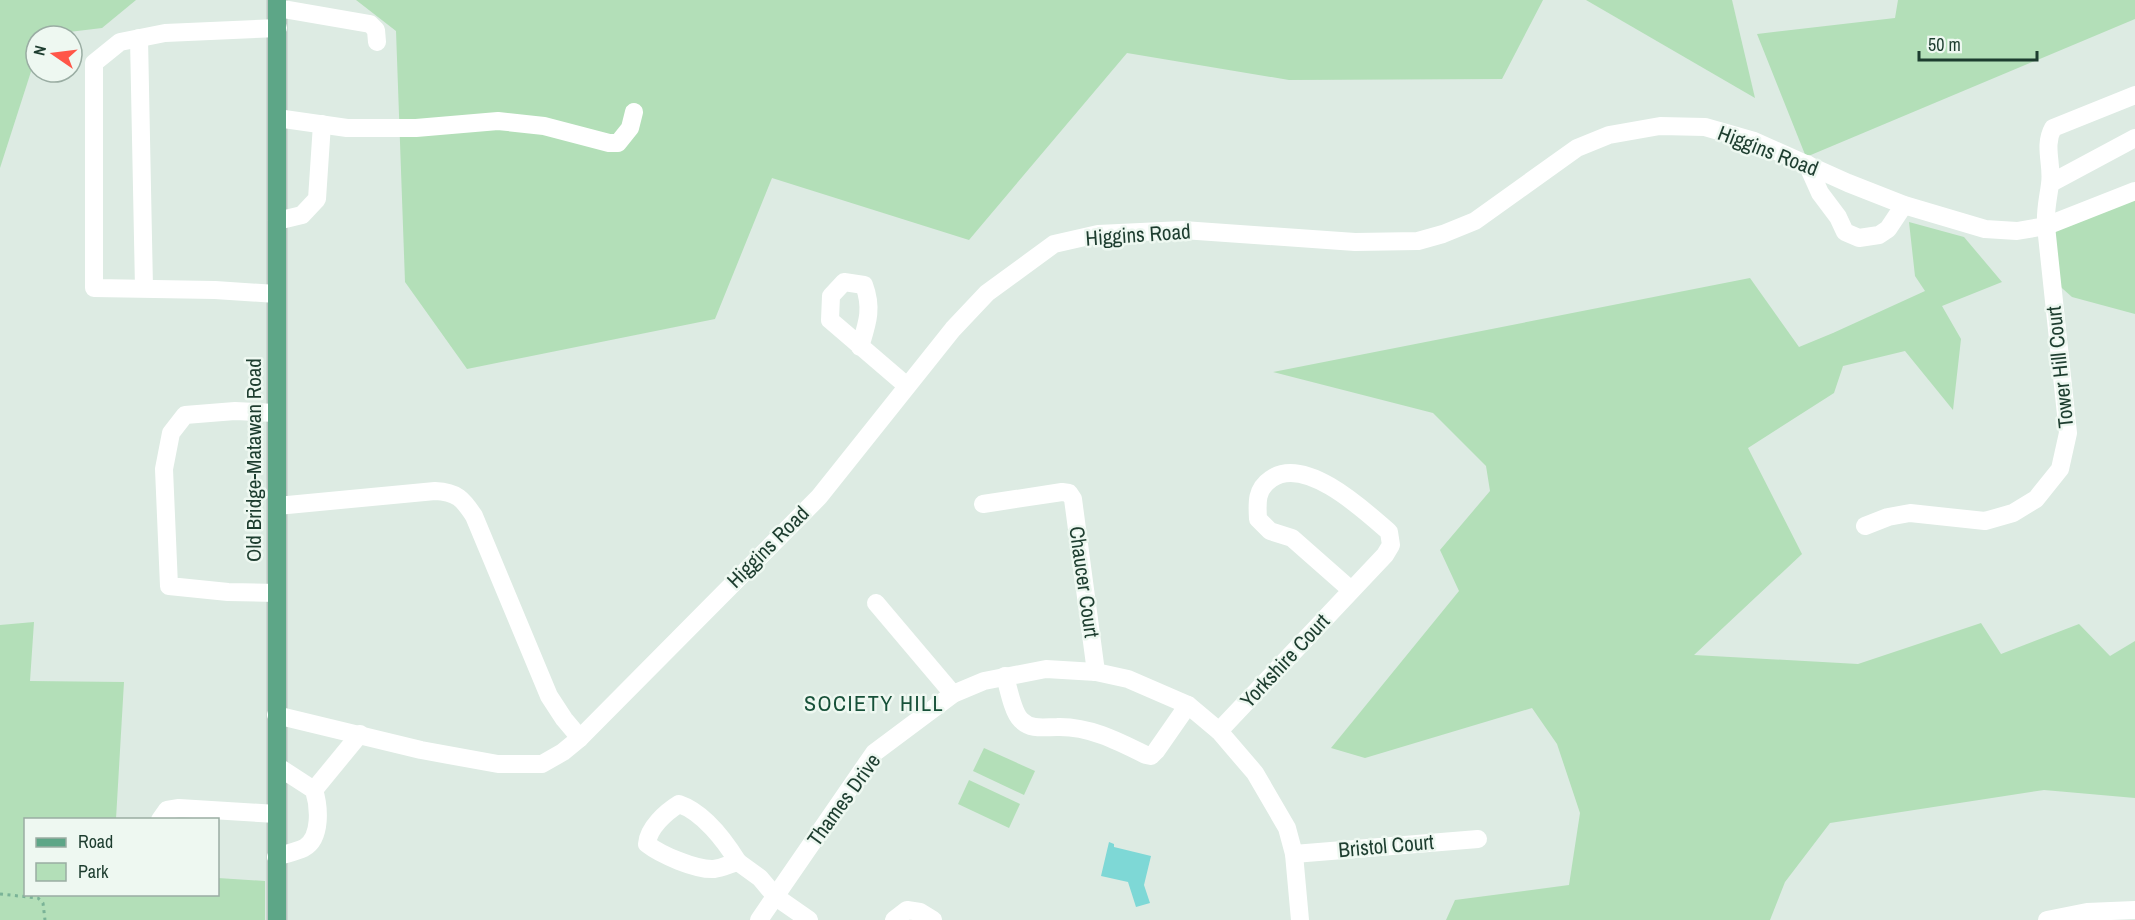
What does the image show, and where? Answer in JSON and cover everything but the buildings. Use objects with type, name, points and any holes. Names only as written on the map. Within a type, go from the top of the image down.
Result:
[{"type":"main road","name":"Old Bridge-Matawan Road","points":[[277,4],[277,920]]},
{"type":"street","points":[[277,4],[370,24],[376,30],[377,42]]},
{"type":"street","points":[[276,294],[94,288],[94,63],[120,42],[165,33],[278,28]]},
{"type":"street","points":[[139,38],[144,288]]},
{"type":"street","name":"Tower Hill Court","points":[[1865,526],[1888,517],[1910,513],[1985,521],[2013,513],[2036,499],[2060,469],[2068,433],[2046,226],[2045,209],[2051,183],[2049,135],[2054,128],[2135,95]]},
{"type":"street","points":[[277,118],[347,128],[416,128],[498,121],[544,126],[600,141],[618,143],[630,128],[634,112]]},
{"type":"street","points":[[277,221],[302,214],[317,199],[322,124]]},
{"type":"street","name":"Higgins Road","points":[[276,715],[471,760],[498,764],[542,764],[563,753],[819,496],[953,329],[987,292],[1054,244],[1098,234],[1183,230],[1354,242],[1418,241],[1475,221],[1510,198],[1576,148],[1609,135],[1660,126],[1705,127],[1721,130],[1754,141],[1904,205],[1985,229],[2017,231],[2046,226],[2135,191]]},
{"type":"street","points":[[2051,183],[2135,138]]},
{"type":"street","points":[[1807,164],[1820,193],[1838,217],[1845,232],[1859,238],[1879,235],[1888,229],[1904,205]]},
{"type":"street","points":[[860,347],[907,386]]},
{"type":"street","points":[[276,413],[236,411],[185,416],[171,433],[164,469],[169,586],[228,592],[277,593]]},
{"type":"street","name":"Yorkshire Court","points":[[1219,731],[1385,555],[1390,545],[1389,532],[1339,490],[1298,473],[1280,472],[1264,483],[1256,501],[1258,519],[1270,531],[1292,538],[1351,590]]},
{"type":"street","points":[[277,506],[435,491],[447,491],[463,500],[474,516],[549,696],[580,738]]},
{"type":"street","name":"Chaucer Court","points":[[984,504],[1062,492],[1069,493],[1073,499],[1096,672]]},
{"type":"street","points":[[876,603],[953,694]]},
{"type":"street","name":"Thames Drive","points":[[759,920],[874,753],[927,711],[953,694],[984,681],[1046,669],[1096,672],[1137,683],[1188,705],[1219,731],[1238,750],[1255,773],[1287,828],[1294,854],[1300,920]]},
{"type":"street","points":[[1005,676],[1017,716],[1030,726],[1084,729],[1111,737],[1151,756],[1188,705]]},
{"type":"street","points":[[314,790],[360,734]]},
{"type":"street","points":[[276,857],[306,847],[315,835],[318,804],[314,790],[277,766]]},
{"type":"street","points":[[738,862],[715,869],[698,867],[656,851],[647,843],[647,835],[671,809],[679,804],[688,807],[724,839],[738,862],[760,878],[776,897],[809,920]]},
{"type":"street","points":[[161,818],[167,810],[179,808],[276,814]]},
{"type":"street","name":"Bristol Court","points":[[1294,854],[1478,839]]},
{"type":"street","points":[[894,920],[907,910],[920,912],[933,920]]},
{"type":"street","points":[[2047,920],[2087,912],[2135,910]]},
{"type":"path","points":[[0,894],[38,898],[43,903],[45,920]]},
{"type":"green space","points":[[0,0],[136,0],[102,28],[84,30],[84,24],[24,24],[24,84],[27,84],[0,168]]},
{"type":"green space","points":[[356,0],[1543,0],[1502,79],[1289,80],[1127,53],[969,240],[772,178],[715,319],[467,369],[405,282],[396,31]]},
{"type":"green space","points":[[1586,0],[1732,0],[1755,98]]},
{"type":"green space","points":[[1898,0],[2135,0],[2135,19],[1806,157],[1757,34],[1895,18]]},
{"type":"green space","points":[[2135,190],[2135,314],[2072,297],[2054,281],[2048,229]]},
{"type":"green space","points":[[1909,222],[1964,237],[2002,282],[1942,306],[1961,339],[1953,410],[1905,351],[1843,366],[1834,393],[1748,448],[1802,554],[1694,655],[1858,664],[1981,623],[2001,654],[2079,624],[2110,656],[2135,641],[2135,798],[2044,790],[1830,823],[1785,882],[1770,920],[1446,920],[1455,900],[1569,885],[1580,813],[1557,744],[1532,708],[1365,758],[1331,748],[1459,591],[1440,550],[1490,491],[1486,466],[1433,413],[1273,372],[1750,278],[1799,347],[1925,291],[1915,276]]},
{"type":"green space","points":[[34,622],[30,681],[124,682],[116,818],[24,818],[24,896],[219,896],[219,878],[265,881],[265,920],[0,920],[0,625]]},
{"type":"green space","points":[[984,748],[1035,771],[1024,795],[973,771]]},
{"type":"green space","points":[[969,780],[1020,804],[1009,828],[958,804]]},
{"type":"water","points":[[1109,842],[1114,844],[1114,847],[1151,856],[1144,885],[1150,903],[1136,907],[1128,882],[1101,876]]},
{"type":"district","name":"SOCIETY HILL","points":[[874,703]]}]
